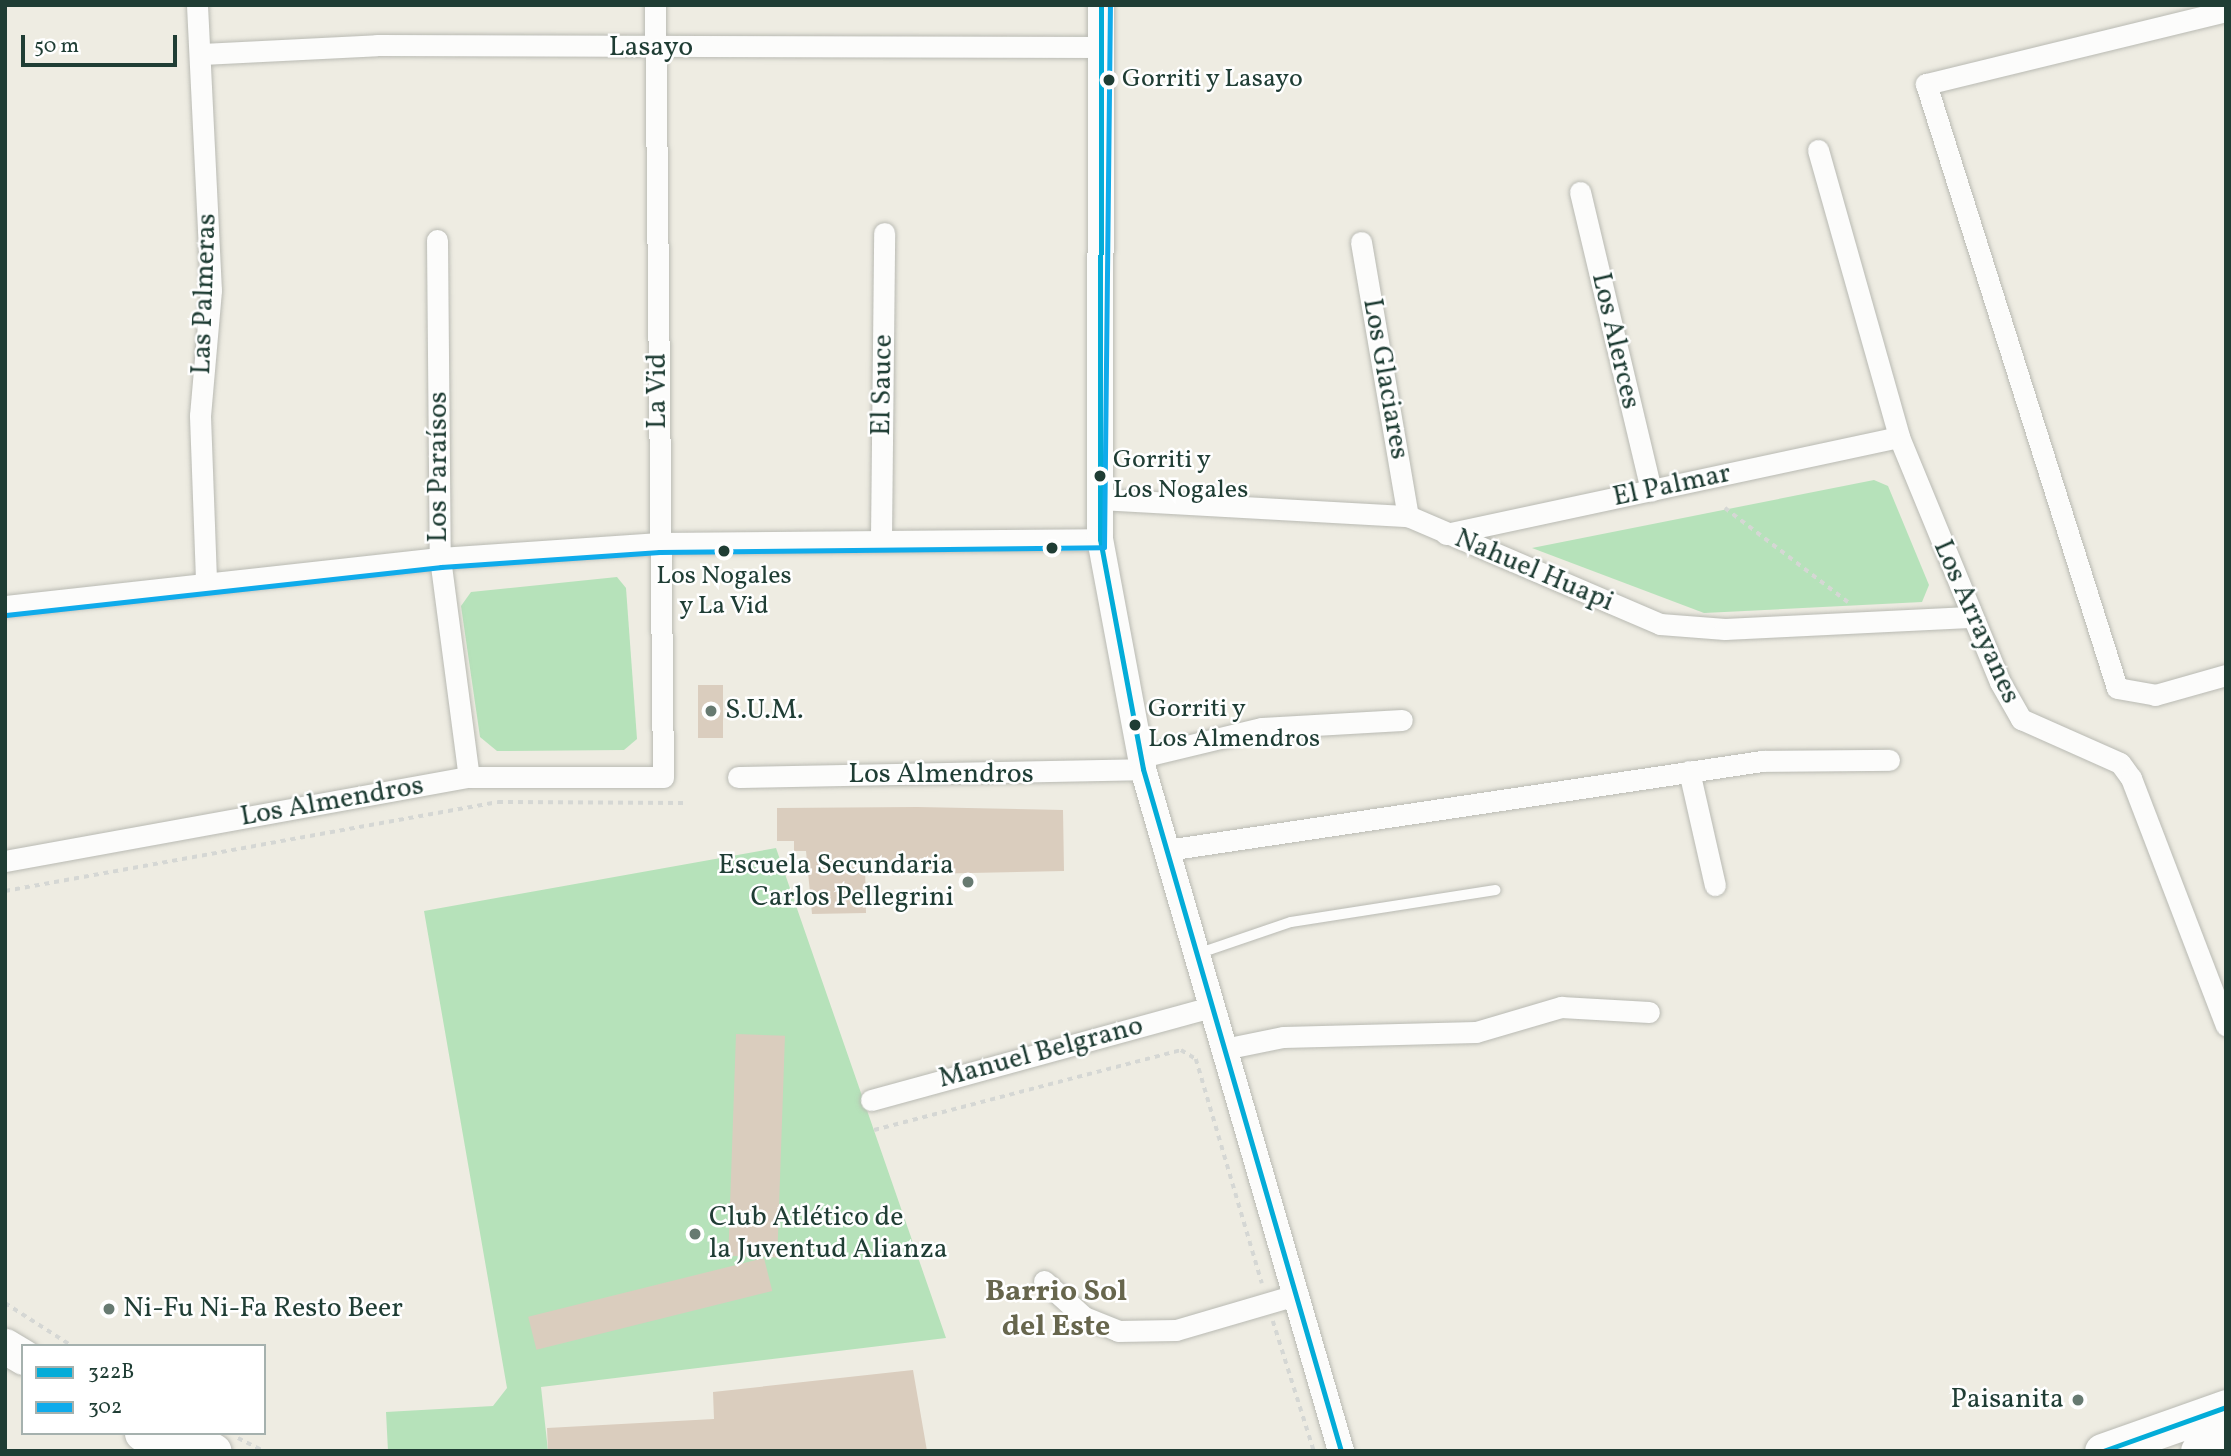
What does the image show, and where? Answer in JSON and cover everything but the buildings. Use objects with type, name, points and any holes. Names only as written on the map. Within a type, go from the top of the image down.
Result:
[{"type":"main road","points":[[5,1345],[21,1354]]},
{"type":"main road","points":[[2102,1451],[2226,1407]]},
{"type":"main road","points":[[145,1435],[170,1451]]},
{"type":"main road","points":[[184,1435],[214,1451]]},
{"type":"main road","points":[[2199,1451],[2226,1441]]},
{"type":"street","name":"Las Palmeras","points":[[197,5],[211,290],[200,416],[206,583]]},
{"type":"street","name":"La Vid","points":[[655,5],[663,777]]},
{"type":"street","points":[[1101,5],[1100,539],[1142,763],[1341,1451]]},
{"type":"street","points":[[2226,11],[1926,84],[2117,688],[2155,695],[2226,675]]},
{"type":"street","name":"Lasayo","points":[[201,54],[377,45],[656,49],[1101,47]]},
{"type":"street","name":"Los Arrayanes","points":[[1818,149],[1899,438],[1969,617],[2021,719],[2120,763],[2131,778],[2226,1025]]},
{"type":"street","name":"Los Alerces","points":[[1580,192],[1651,491]]},
{"type":"street","name":"El Sauce","points":[[881,538],[884,233]]},
{"type":"street","name":"Los Paraísos","points":[[437,240],[440,558],[469,777]]},
{"type":"street","name":"Los Glaciares","points":[[1361,242],[1408,516]]},
{"type":"street","name":"El Palmar","points":[[1446,534],[1899,438]]},
{"type":"street","name":"Nahuel Huapi","points":[[1101,499],[1408,516],[1660,624],[1725,629],[1969,617]]},
{"type":"street","points":[[5,606],[440,558],[659,543],[881,538],[1100,539]]},
{"type":"street","name":"Los Almendros","points":[[738,777],[1142,763],[1262,728],[1402,720]]},
{"type":"street","points":[[1167,850],[1762,761],[1889,760]]},
{"type":"street","points":[[1689,771],[1715,885]]},
{"type":"street","name":"Los Almendros","points":[[5,861],[469,777],[663,777]]},
{"type":"street","name":"Manuel Belgrano","points":[[871,1100],[1211,1007]]},
{"type":"street","points":[[1224,1049],[1283,1037],[1462,1034],[1561,1007],[1649,1012]]},
{"type":"street","points":[[1044,1281],[1084,1317],[1118,1331],[1176,1330],[1296,1295]]},
{"type":"lane","points":[[1197,954],[1291,922],[1496,890]]},
{"type":"path","points":[[1725,508],[1852,606]]},
{"type":"path","points":[[5,891],[498,802],[682,803]]},
{"type":"path","points":[[874,1130],[1181,1050],[1196,1059],[1314,1451]]},
{"type":"path","points":[[5,1303],[69,1344]]},
{"type":"path","points":[[231,1435],[264,1451]]},
{"type":"green space","points":[[1874,480],[1888,486],[1929,585],[1922,602],[1704,613],[1532,548]]},
{"type":"green space","points":[[617,577],[626,588],[637,739],[624,750],[497,751],[480,737],[461,606],[471,592]]},
{"type":"green space","name":"Club Atlético de la Juventud Alianza","points":[[776,848],[946,1338],[541,1387],[548,1451],[388,1451],[386,1412],[493,1406],[507,1388],[424,911]]},
{"type":"transit line","name":"322B","points":[[1101,5],[1100,539],[1143,769],[1341,1451]]},
{"type":"transit line","name":"302","points":[[6,615],[441,567],[659,552],[1104,547],[1110,5]]},
{"type":"transit line","name":"322B","points":[[2103,1451],[2226,1407]]},
{"type":"place","name":"Gorriti y Lasayo","points":[[1109,80]]},
{"type":"place","name":"Gorriti y Los Nogales","points":[[1100,476]]},
{"type":"place","name":"Los Nogales y La Vid","points":[[724,551]]},
{"type":"place","name":"S.U.M.","points":[[711,711]]},
{"type":"place","name":"Gorriti y Los Almendros","points":[[1135,725]]},
{"type":"place","name":"Escuela Secundaria Carlos Pellegrini","points":[[968,882]]},
{"type":"place","name":"Club Atlético de la Juventud Alianza","points":[[695,1234]]},
{"type":"place","name":"Ni-Fu Ni-Fa Resto Beer","points":[[109,1309]]},
{"type":"place","name":"Paisanita","points":[[2078,1400]]},
{"type":"district","name":"Barrio Sol del Este","points":[[1056,1309]]}]
